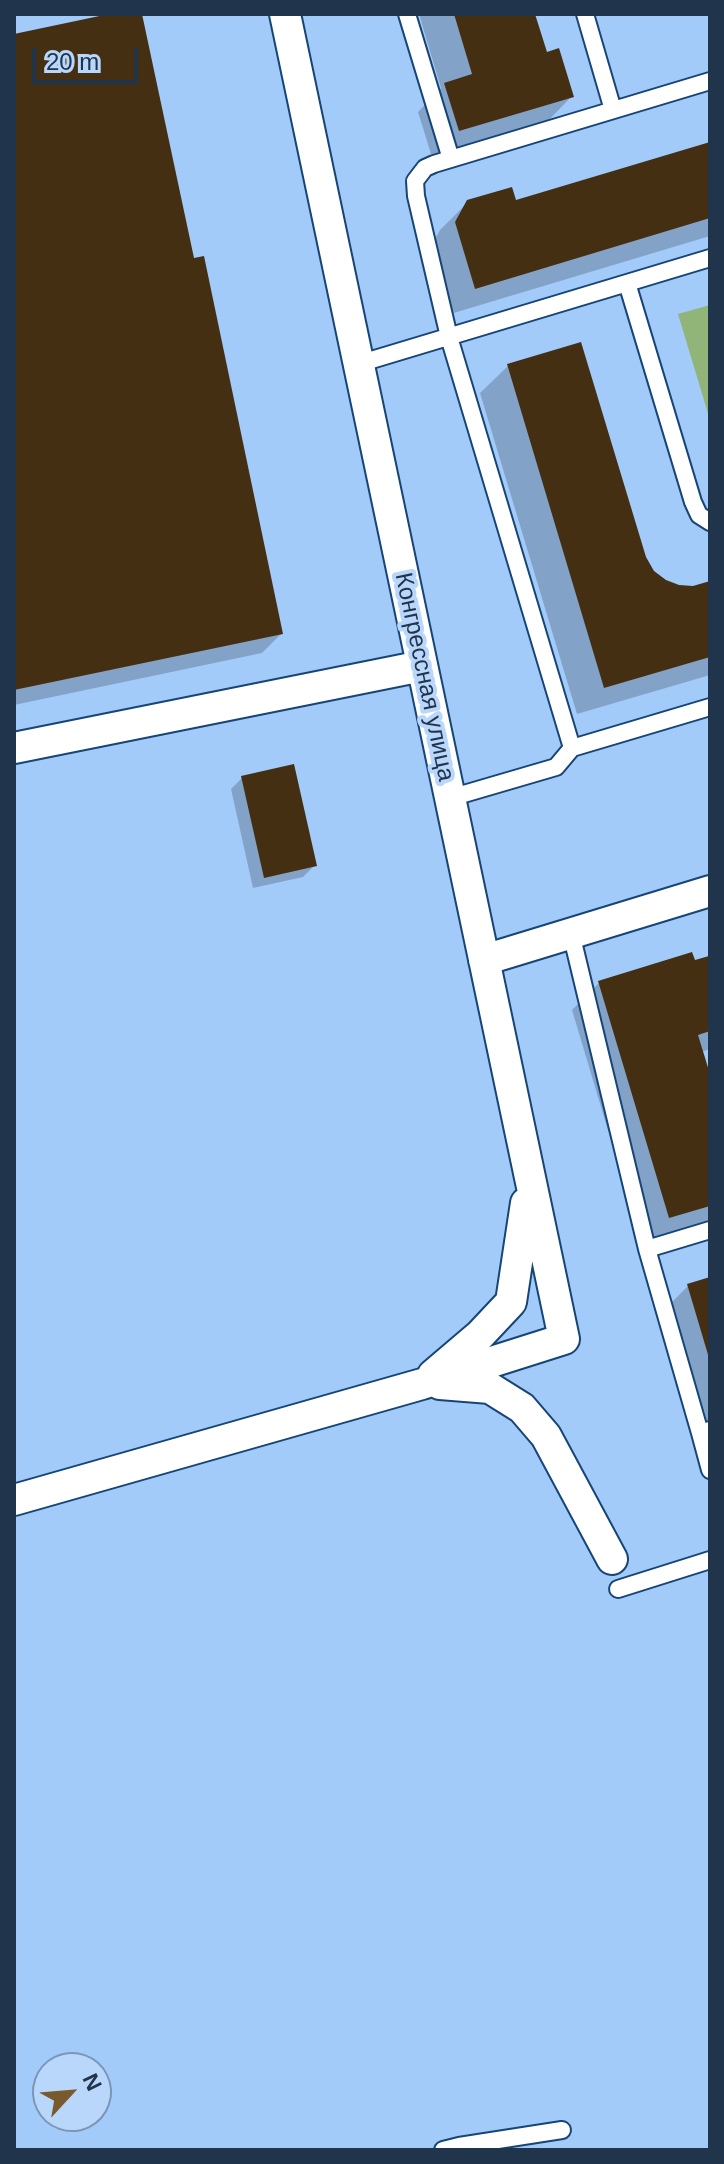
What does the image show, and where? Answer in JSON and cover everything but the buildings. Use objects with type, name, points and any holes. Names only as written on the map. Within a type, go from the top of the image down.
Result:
[{"type":"street","name":"Конгрессная улица","points":[[285,14],[564,1339],[422,1384]]},
{"type":"street","points":[[14,748],[422,666]]},
{"type":"street","points":[[484,960],[710,891]]},
{"type":"street","points":[[422,1384],[480,1335],[511,1302],[529,1174]]},
{"type":"street","points":[[14,1500],[422,1384],[462,1384],[490,1388],[522,1408],[546,1436],[615,1574]]},
{"type":"lane","points":[[407,14],[444,109],[451,159]]},
{"type":"lane","points":[[585,14],[613,110]]},
{"type":"lane","points":[[572,748],[449,337],[415,181],[425,168],[451,159],[710,81]]},
{"type":"lane","points":[[358,364],[710,258]]},
{"type":"lane","points":[[627,283],[693,502],[699,515],[710,522]]},
{"type":"lane","points":[[450,798],[556,767],[572,748],[710,707]]},
{"type":"lane","points":[[571,933],[647,1249],[705,1432],[710,1470]]},
{"type":"lane","points":[[647,1249],[710,1230]]},
{"type":"lane","points":[[615,1574],[710,1560]]},
{"type":"lane","points":[[454,2149],[562,2130]]},
{"type":"green space","points":[[710,305],[710,420],[678,314]]}]
